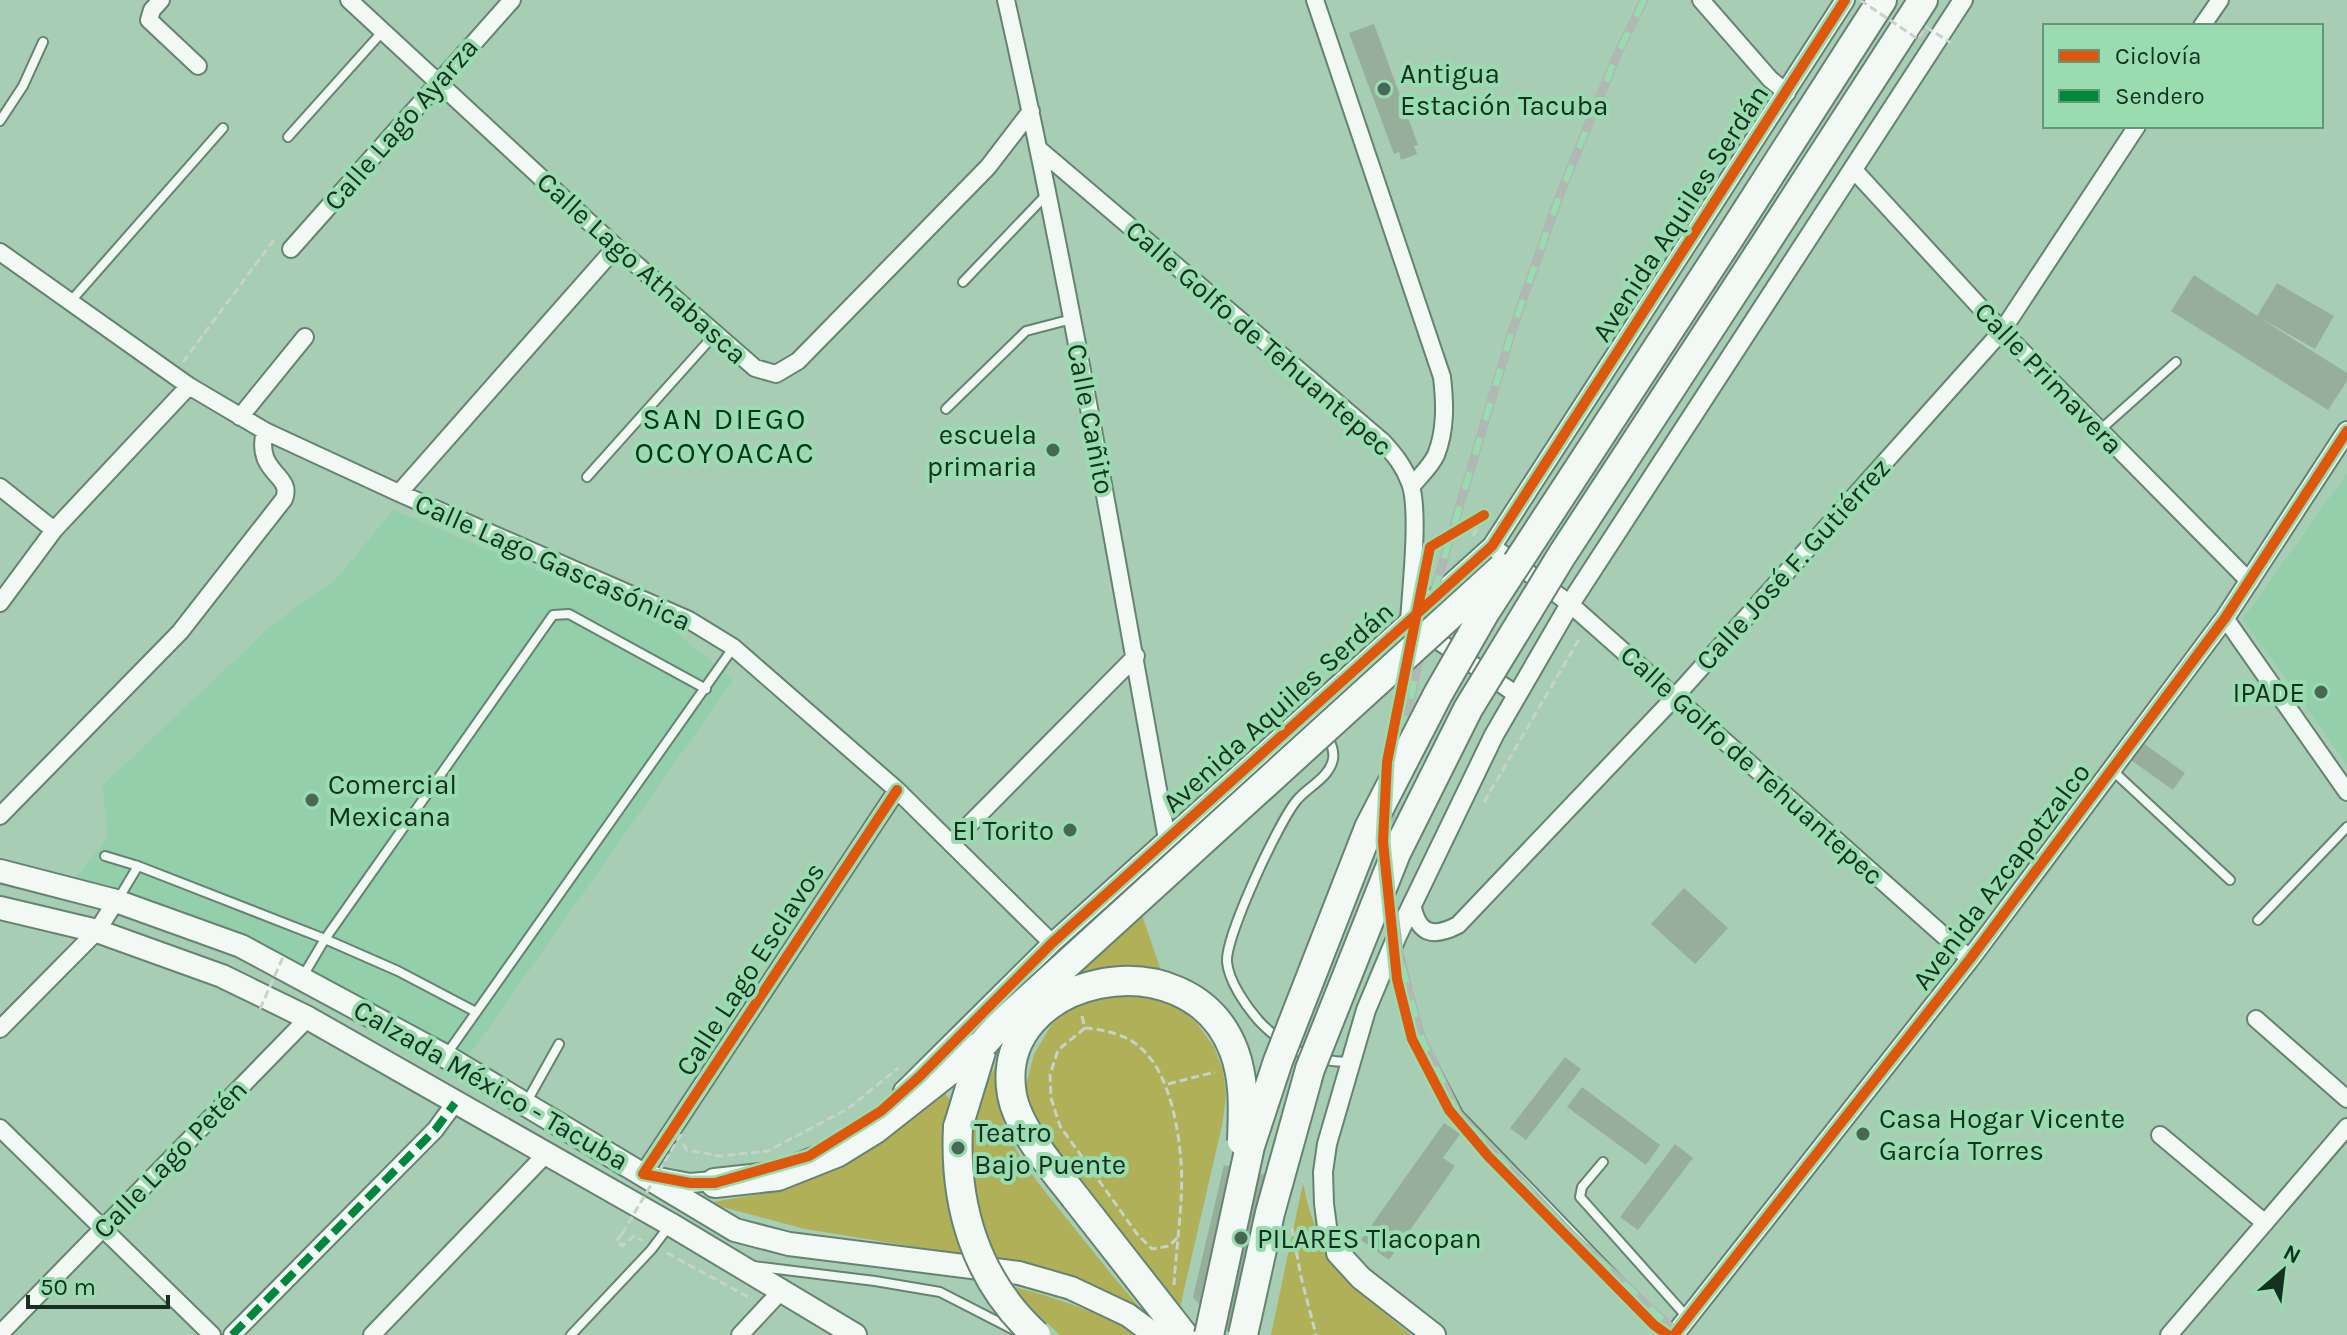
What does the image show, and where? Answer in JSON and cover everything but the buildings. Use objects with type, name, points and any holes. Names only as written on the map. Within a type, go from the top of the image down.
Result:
[{"type":"highway","name":"Avenida Aquiles Serdán","points":[[1189,1332],[1235,1208],[1250,1146],[1278,1061],[1369,828],[1438,694],[1485,612],[1882,0]]},
{"type":"highway","points":[[1243,1335],[1270,1213],[1310,1069],[1396,853],[1468,709],[1531,606],[1923,0]]},
{"type":"highway","points":[[715,1183],[778,1176],[836,1153],[875,1129],[983,1044],[999,1026],[1535,538]]},
{"type":"highway","points":[[1189,1332],[1075,1197],[1014,1106],[1010,1082],[1014,1055],[1026,1030],[1048,1007],[1094,984],[1130,980],[1161,984],[1188,995],[1213,1015],[1229,1039],[1244,1094],[1235,1208]]},
{"type":"highway","points":[[983,1044],[958,1127],[956,1160],[959,1192],[972,1241],[991,1282],[1016,1317],[1036,1335]]},
{"type":"main road","name":"Calzada México - Tacuba","points":[[0,871],[116,901],[241,946],[445,1056],[735,1230],[789,1244],[1019,1273],[1071,1288],[1128,1315],[1189,1332]]},
{"type":"main road","name":"Calzada México - Tacuba","points":[[0,908],[97,931],[222,976],[308,1018],[736,1263],[773,1299],[855,1335]]},
{"type":"main road","points":[[1338,1253],[1361,1278],[1434,1335]]},
{"type":"street","points":[[161,0],[152,10],[149,20],[198,66]]},
{"type":"street","name":"Calle Lago Athabasca","points":[[349,0],[616,247],[715,334],[755,368],[776,374],[798,361],[988,167],[1031,111]]},
{"type":"street","name":"Calle Lago Ayarza","points":[[291,249],[512,0]]},
{"type":"street","name":"Calle Cañito","points":[[1006,0],[1040,150],[1136,656],[1167,839]]},
{"type":"street","points":[[1315,0],[1442,377],[1445,402],[1443,426],[1435,457],[1412,486]]},
{"type":"street","points":[[1701,0],[1770,79],[1787,93]]},
{"type":"street","name":"Avenida Aquiles Serdán","points":[[643,1174],[690,1183],[715,1183],[809,1156],[881,1111],[1052,943],[1492,546],[1845,0]]},
{"type":"street","points":[[1338,1253],[1328,1234],[1323,1172],[1327,1144],[1366,1010],[1412,904],[1494,735],[1570,604],[1963,0]]},
{"type":"street","points":[[2203,24],[2220,0]]},
{"type":"street","name":"Calle José F. Gutiérrez","points":[[1412,904],[1421,929],[1432,933],[1458,925],[1675,697],[2002,331],[2136,128]]},
{"type":"street","name":"Calle Golfo de Tehuantepec","points":[[1040,150],[1382,441],[1401,462],[1412,486],[1414,521],[1409,621]]},
{"type":"street","name":"Calle Primavera","points":[[1853,169],[2002,331],[2250,582]]},
{"type":"street","points":[[399,493],[616,247]]},
{"type":"street","name":"Calle Lago Gascasónica","points":[[0,252],[189,386],[265,431],[689,620],[733,647],[897,790],[1052,943]]},
{"type":"street","points":[[240,417],[305,337]]},
{"type":"street","points":[[0,603],[54,530],[189,386]]},
{"type":"street","points":[[0,816],[180,632],[284,499],[287,491],[285,484],[265,463],[261,447],[265,431]]},
{"type":"street","name":"Avenida Azcapotzalco","points":[[1671,1335],[1970,959],[2112,770],[2250,582],[2347,431]]},
{"type":"street","points":[[0,487],[54,530]]},
{"type":"street","name":"Calle Golfo de Tehuantepec","points":[[1492,546],[1570,604],[1970,959]]},
{"type":"street","points":[[2225,618],[2347,792]]},
{"type":"street","points":[[1409,621],[1517,695]]},
{"type":"street","points":[[951,843],[1136,656]]},
{"type":"street","name":"Calle Lago Esclavos","points":[[643,1174],[897,790]]},
{"type":"street","points":[[0,1029],[97,931],[116,901]]},
{"type":"street","points":[[1394,946],[1417,1038],[1457,1115],[1671,1335]]},
{"type":"street","name":"Calle Lago Petén","points":[[0,1334],[308,1018]]},
{"type":"street","points":[[2256,1019],[2347,1099]]},
{"type":"street","points":[[232,1335],[435,1130],[455,1103]]},
{"type":"street","points":[[2169,1335],[2347,1127]]},
{"type":"street","points":[[0,1128],[212,1335]]},
{"type":"street","points":[[2160,1135],[2265,1223]]},
{"type":"street","points":[[372,1335],[547,1153]]},
{"type":"street","points":[[740,1335],[773,1299]]},
{"type":"lane","points":[[288,137],[383,31]]},
{"type":"lane","points":[[0,121],[23,86],[43,42]]},
{"type":"lane","points":[[70,302],[223,128]]},
{"type":"lane","points":[[963,282],[1048,192]]},
{"type":"lane","points":[[946,409],[1026,331],[1072,319]]},
{"type":"lane","points":[[587,477],[715,334]]},
{"type":"lane","points":[[2100,431],[2176,362]]},
{"type":"lane","points":[[303,977],[325,939],[553,615],[569,614],[706,689]]},
{"type":"lane","points":[[445,1056],[733,647]]},
{"type":"lane","points":[[1310,710],[1327,737],[1334,754],[1333,762],[1328,772],[1298,799],[1284,819],[1233,929],[1227,964],[1230,977],[1255,1017],[1274,1036],[1295,1052],[1312,1059],[1351,1062]]},
{"type":"lane","points":[[2112,770],[2230,880]]},
{"type":"lane","points":[[2258,920],[2347,827]]},
{"type":"lane","points":[[105,856],[325,939],[398,971],[476,1012]]},
{"type":"lane","points":[[116,901],[138,866]]},
{"type":"lane","points":[[526,1104],[559,1044]]},
{"type":"lane","points":[[1603,1162],[1582,1187],[1580,1197],[1687,1317]]},
{"type":"lane","points":[[571,1335],[654,1246],[670,1224]]},
{"type":"lane","points":[[736,1263],[940,1292],[1021,1335]]},
{"type":"path","points":[[1860,0],[1918,39],[1926,27],[1951,43]]},
{"type":"path","points":[[173,375],[276,237],[291,249]]},
{"type":"path","points":[[1462,528],[1484,515]]},
{"type":"path","points":[[1464,546],[1475,534],[1484,515]]},
{"type":"path","points":[[260,1009],[284,955]]},
{"type":"path","points":[[1082,1015],[1085,1028]]},
{"type":"path","points":[[1177,1238],[1169,1246],[1152,1249],[1137,1234],[1060,1126],[1051,1098],[1050,1075],[1058,1050],[1085,1028],[1105,1030],[1129,1039],[1149,1058],[1166,1084],[1181,1163],[1177,1238],[1189,1332]]},
{"type":"path","points":[[683,1145],[687,1150],[720,1156],[768,1151],[849,1108],[904,1063]]},
{"type":"path","points":[[1166,1084],[1223,1070]]},
{"type":"path","points":[[683,1131],[617,1240],[622,1246],[634,1236],[773,1299]]},
{"type":"path","points":[[1290,1216],[1316,1335]]},
{"type":"shaded area","name":"IPADE","points":[[2347,473],[2347,765],[2243,619]]},
{"type":"shaded area","points":[[393,510],[668,625],[733,680],[468,1057],[285,955],[76,877],[107,839],[103,785],[271,626],[338,577]]},
{"type":"shaded area","points":[[1133,889],[1172,1003],[1196,1022],[1214,1047],[1223,1070],[1226,1094],[1223,1121],[1179,1312],[1069,1178],[1030,1115],[1026,1085],[1034,1054],[1052,1024],[1071,1008],[1039,975]]},
{"type":"shaded area","points":[[1006,1047],[999,1101],[1011,1139],[1047,1194],[1150,1319],[1002,1261],[805,1229],[707,1203],[786,1190],[844,1164],[941,1089],[953,1103],[978,1098]]},
{"type":"shaded area","points":[[1303,1183],[1318,1233],[1328,1253],[1355,1286],[1411,1335],[1271,1335]]},
{"type":"shaded area","points":[[1014,1287],[1078,1307],[1139,1335],[1060,1335]]},
{"type":"railway","points":[[1644,0],[1617,55],[1560,194],[1512,331],[1431,602],[1391,794],[1389,874],[1400,959],[1421,1037],[1458,1114],[1573,1236],[1679,1335]]},
{"type":"marked path","points":[[232,1335],[435,1130],[455,1103]]},
{"type":"cycle path","points":[[897,790],[643,1174],[690,1183],[715,1183],[809,1156],[881,1111],[1052,943],[1492,546],[1845,0]]},
{"type":"cycle path","points":[[1674,1335],[1970,959],[2225,618],[2347,431]]},
{"type":"cycle path","points":[[1484,515],[1430,547],[1387,762],[1383,842],[1397,979],[1412,1039],[1449,1110],[1488,1156],[1654,1325],[1668,1335]]},
{"type":"place","name":"Antigua Estación Tacuba","points":[[1384,89]]},
{"type":"place","name":"escuela primaria","points":[[1053,450]]},
{"type":"place","name":"IPADE","points":[[2321,692]]},
{"type":"place","name":"Comercial Mexicana","points":[[312,800]]},
{"type":"place","name":"El Torito","points":[[1070,830]]},
{"type":"place","name":"Casa Hogar Vicente García Torres","points":[[1863,1134]]},
{"type":"place","name":"Teatro Bajo Puente","points":[[958,1148]]},
{"type":"place","name":"PILARES Tlacopan","points":[[1241,1238]]},
{"type":"district","name":"SAN DIEGO OCOYOACAC","points":[[725,436]]}]
